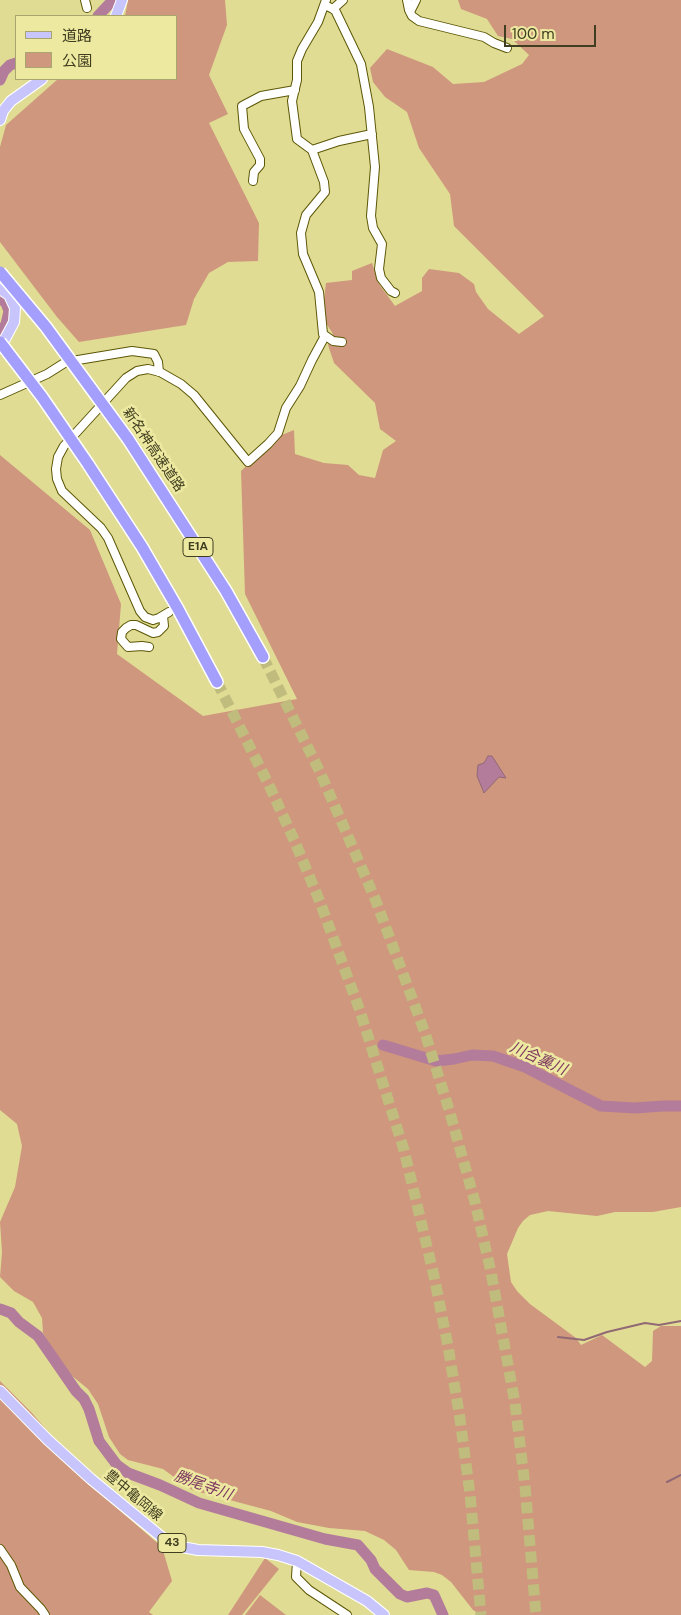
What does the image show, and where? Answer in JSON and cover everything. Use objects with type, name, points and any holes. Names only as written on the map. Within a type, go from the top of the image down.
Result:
[{"type":"highway","name":"新名神高速道路","points":[[0,272],[46,327],[128,440],[211,567],[263,657]]},
{"type":"highway","points":[[0,343],[42,397],[142,547],[217,682]]},
{"type":"main road","points":[[116,15],[122,0]]},
{"type":"main road","points":[[0,120],[3,111],[11,101],[41,80]]},
{"type":"main road","points":[[0,289],[9,295],[15,308],[14,322],[5,339],[0,343]]},
{"type":"main road","name":"豊中亀岡線","points":[[0,1391],[48,1440],[164,1540],[182,1547],[198,1550],[262,1552],[278,1555],[297,1562],[367,1601],[384,1615]]},
{"type":"street","points":[[333,9],[343,0]]},
{"type":"street","points":[[407,0],[412,16],[420,21],[484,37],[508,48]]},
{"type":"street","points":[[410,12],[416,0]]},
{"type":"street","points":[[342,342],[333,340],[323,334],[319,292],[303,254],[300,233],[306,215],[325,192],[324,182],[312,150],[297,139],[292,101],[296,90],[298,61],[302,49],[308,41],[326,3],[335,10],[361,64],[369,107],[375,167],[371,216],[373,228],[382,244],[379,269],[381,278],[391,291],[396,293]]},
{"type":"street","points":[[253,181],[254,172],[260,164],[260,159],[244,129],[242,106],[262,96],[296,90]]},
{"type":"street","points":[[312,150],[339,141],[372,134]]},
{"type":"street","points":[[149,647],[128,647],[121,639],[122,632],[131,625],[153,633],[158,632],[164,626],[166,614],[152,620],[145,618],[140,611],[108,538],[92,518],[62,491],[57,480],[56,469],[58,457],[64,446],[126,378],[137,371],[148,368],[181,384],[194,396],[248,462],[278,433],[286,408],[300,386],[325,336]]},
{"type":"street","points":[[0,394],[47,374],[66,362],[132,351],[154,354],[158,362],[159,372]]},
{"type":"street","points":[[0,1549],[11,1564],[20,1586],[41,1609],[44,1615]]},
{"type":"street","points":[[297,1562],[296,1576],[310,1590],[347,1615]]},
{"type":"green space","points":[[128,0],[225,0],[227,25],[209,75],[228,114],[209,123],[259,223],[258,261],[228,262],[209,273],[194,299],[186,325],[79,342],[57,317],[0,242],[0,147],[6,125],[57,80],[178,80],[178,15],[125,15]]},
{"type":"green space","points":[[458,0],[681,0],[681,1207],[653,1212],[615,1212],[597,1216],[548,1211],[530,1215],[518,1228],[507,1254],[511,1282],[517,1291],[530,1304],[576,1338],[581,1345],[602,1335],[645,1367],[652,1361],[653,1331],[661,1326],[681,1326],[681,1615],[481,1615],[473,1610],[451,1582],[442,1575],[434,1572],[409,1570],[396,1550],[384,1540],[365,1531],[329,1528],[297,1522],[271,1511],[192,1490],[163,1469],[128,1460],[120,1454],[109,1437],[98,1404],[88,1389],[71,1375],[52,1348],[43,1333],[42,1318],[33,1302],[14,1291],[0,1277],[2,1252],[0,1222],[15,1187],[22,1146],[17,1124],[0,1110],[0,455],[90,530],[121,604],[117,654],[203,716],[297,699],[245,594],[241,471],[277,437],[294,430],[295,454],[324,463],[348,465],[359,475],[375,478],[383,450],[396,441],[380,429],[375,403],[334,363],[328,345],[333,334],[322,317],[326,283],[352,280],[352,271],[372,263],[379,284],[395,306],[422,291],[422,278],[429,269],[459,273],[474,284],[476,292],[488,309],[519,334],[544,316],[454,226],[450,194],[419,148],[407,112],[385,97],[373,82],[370,68],[387,49],[433,67],[453,84],[484,82],[522,64],[529,55],[512,39],[498,36],[487,19],[461,9]]},
{"type":"green space","points":[[0,1381],[32,1413],[102,1495],[162,1547],[172,1581],[149,1612],[153,1615],[0,1615]]},
{"type":"green space","points":[[265,1558],[279,1569],[242,1615],[228,1615]]},
{"type":"green space","points":[[260,1595],[286,1615],[245,1615]]},
{"type":"shaded area","points":[[488,756],[492,756],[506,778],[499,777],[484,793],[477,776],[478,765],[484,763]]},
{"type":"waterway","points":[[99,15],[113,0]]},
{"type":"waterway","points":[[0,80],[4,71],[15,63]]},
{"type":"waterway","points":[[0,298],[6,303],[9,311],[6,324],[0,334]]},
{"type":"waterway","name":"川合裏川","points":[[383,1045],[436,1061],[472,1055],[493,1056],[525,1067],[601,1106],[635,1108],[681,1106]]},
{"type":"waterway","name":"勝尾寺川","points":[[0,1309],[11,1313],[19,1322],[38,1336],[76,1391],[84,1399],[99,1441],[117,1465],[128,1473],[199,1503],[325,1539],[358,1545],[371,1560],[375,1569],[400,1594],[407,1597],[427,1593],[434,1595],[443,1615]]},
{"type":"waterway","points":[[558,1337],[584,1340],[607,1332],[645,1323],[659,1325],[681,1321]]},
{"type":"waterway","points":[[667,1482],[681,1475]]},
{"type":"tunnel","points":[[263,657],[320,772],[376,901],[425,1033],[450,1113],[475,1202],[491,1272],[515,1403],[525,1486],[536,1615]]},
{"type":"tunnel","points":[[217,682],[269,785],[320,902],[360,1011],[404,1150],[434,1276],[448,1346],[470,1494],[481,1615]]}]
